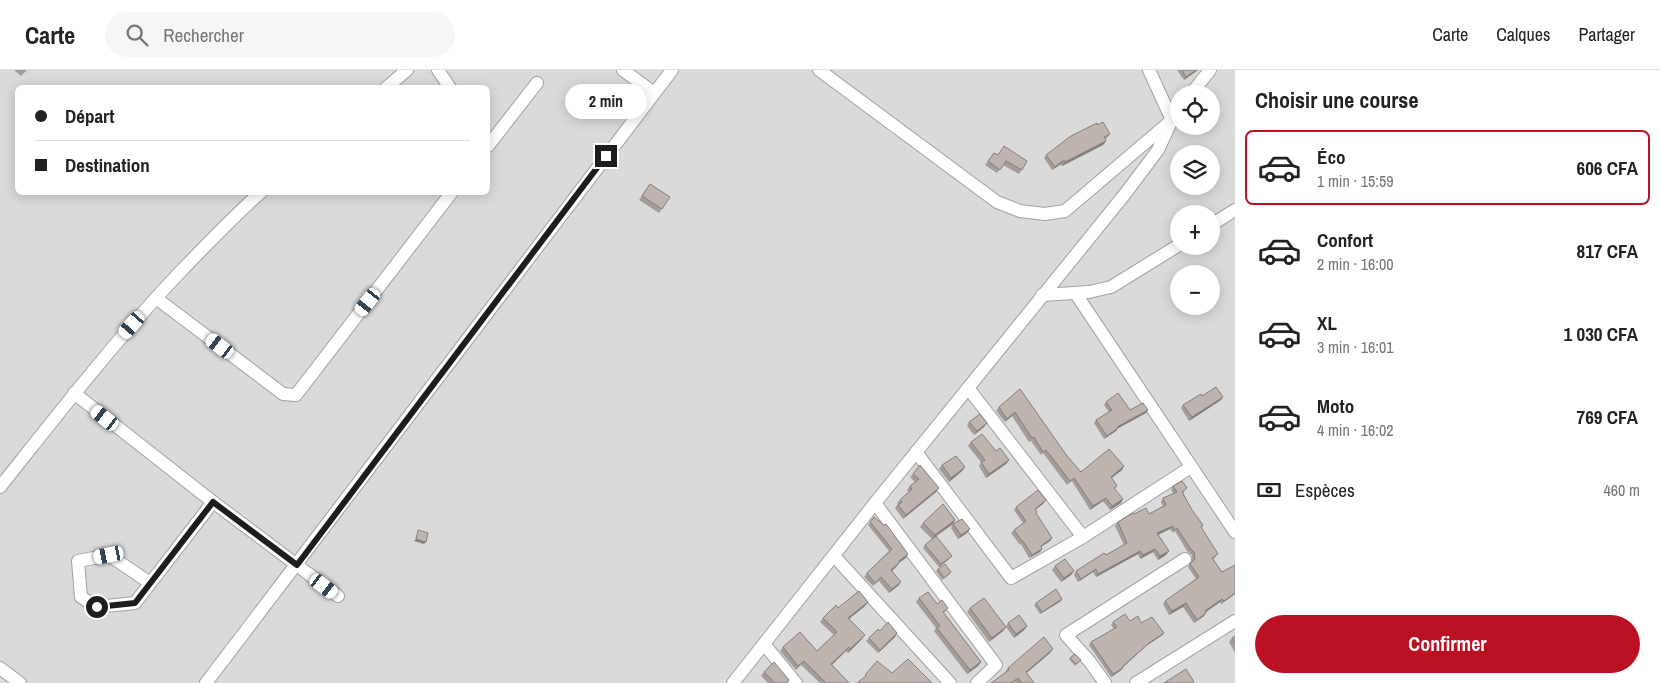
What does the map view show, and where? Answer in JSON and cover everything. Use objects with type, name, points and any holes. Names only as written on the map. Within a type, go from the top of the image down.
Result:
[{"type":"street","points":[[390,85],[407,70]]},
{"type":"street","points":[[438,70],[448,85]]},
{"type":"street","points":[[623,70],[654,93]]},
{"type":"street","points":[[206,683],[672,70]]},
{"type":"street","points":[[819,70],[997,202],[1020,211],[1045,214],[1065,211],[1170,119]]},
{"type":"street","points":[[1149,70],[1170,106]]},
{"type":"street","points":[[1198,85],[1210,70]]},
{"type":"street","points":[[490,143],[537,83]]},
{"type":"street","points":[[733,683],[875,503],[1125,194],[1158,150],[1170,125]]},
{"type":"street","points":[[0,487],[74,394],[156,298],[233,216],[258,195]]},
{"type":"street","points":[[156,298],[283,394],[296,395],[450,195]]},
{"type":"street","points":[[1220,219],[1235,210]]},
{"type":"street","points":[[1042,295],[1076,294],[1111,287],[1170,251]]},
{"type":"street","points":[[1076,294],[1235,532]]},
{"type":"street","points":[[968,388],[1083,537]]},
{"type":"street","points":[[74,394],[338,596]]},
{"type":"street","points":[[916,452],[1011,578],[1083,537],[1191,467]]},
{"type":"street","points":[[150,583],[109,555],[78,561],[81,597],[97,607],[135,603],[213,502]]},
{"type":"street","points":[[875,503],[996,665],[977,683]]},
{"type":"street","points":[[834,556],[950,683]]},
{"type":"street","points":[[1106,683],[1066,635],[1185,559]]},
{"type":"street","points":[[1136,683],[1235,621]]},
{"type":"street","points":[[764,644],[796,683]]},
{"type":"street","points":[[0,668],[20,683]]},
{"type":"shaded area","points":[[0,70],[1235,70],[1235,683],[0,683]]},
{"type":"building","points":[[1182,70],[1196,70],[1186,77]]},
{"type":"building","points":[[1103,122],[1110,134],[1104,137],[1106,141],[1065,162],[1064,160],[1055,167],[1046,155],[1071,136]]},
{"type":"building","points":[[1004,146],[1027,161],[1022,170],[1006,161],[1000,170],[988,161],[994,153],[998,155]]},
{"type":"building","points":[[650,184],[670,197],[662,209],[642,196]]},
{"type":"building","points":[[1216,387],[1223,397],[1192,417],[1183,405]]},
{"type":"building","points":[[1020,389],[1067,456],[1081,472],[1109,449],[1124,466],[1111,477],[1117,486],[1114,488],[1123,499],[1112,506],[1106,498],[1093,506],[1074,478],[1070,481],[1046,450],[1043,452],[1015,412],[1007,419],[999,407]]},
{"type":"building","points":[[1118,393],[1130,410],[1143,403],[1148,410],[1117,427],[1107,436],[1096,420],[1112,410],[1106,402]]},
{"type":"building","points":[[980,414],[987,423],[977,431],[969,422]]},
{"type":"building","points":[[982,434],[996,451],[1000,448],[1009,460],[989,474],[981,462],[985,460],[971,442]]},
{"type":"building","points":[[956,456],[965,467],[951,478],[942,465]]},
{"type":"building","points":[[920,465],[939,488],[906,515],[898,505],[902,502],[900,500],[912,489],[910,486],[919,479],[913,474]]},
{"type":"building","points":[[1182,481],[1187,488],[1182,492],[1203,525],[1201,527],[1218,554],[1212,558],[1222,572],[1235,565],[1235,593],[1224,601],[1222,599],[1205,611],[1206,613],[1197,620],[1186,603],[1172,611],[1165,601],[1199,577],[1190,564],[1195,559],[1194,552],[1177,528],[1175,530],[1173,526],[1157,533],[1169,551],[1160,556],[1155,549],[1143,555],[1140,551],[1098,574],[1096,569],[1081,579],[1076,571],[1104,553],[1106,555],[1127,543],[1118,522],[1146,508],[1149,514],[1166,505],[1163,498],[1177,492],[1173,486]]},
{"type":"building","points":[[1038,490],[1046,500],[1035,509],[1036,513],[1052,538],[1041,546],[1042,549],[1032,555],[1014,530],[1026,521],[1016,507]]},
{"type":"building","points":[[943,504],[955,520],[935,535],[923,523]]},
{"type":"building","points":[[874,517],[884,525],[886,524],[908,554],[891,570],[901,582],[892,589],[881,577],[875,583],[867,573],[892,549],[870,522]]},
{"type":"building","points":[[962,519],[970,529],[961,535],[953,524]]},
{"type":"building","points":[[418,530],[428,533],[426,542],[416,539]]},
{"type":"building","points":[[936,536],[952,556],[941,564],[925,545]]},
{"type":"building","points":[[1065,559],[1074,571],[1064,578],[1055,566]]},
{"type":"building","points":[[945,564],[951,572],[944,578],[938,569]]},
{"type":"building","points":[[1056,589],[1062,599],[1042,612],[1036,603]]},
{"type":"building","points":[[859,591],[868,602],[848,618],[865,635],[831,664],[849,683],[826,683],[804,661],[798,666],[783,647],[800,632],[817,651],[837,632],[823,618],[836,605],[838,608]]},
{"type":"building","points":[[928,592],[937,604],[942,600],[948,608],[943,612],[981,662],[970,670],[937,628],[940,626],[919,598]]},
{"type":"building","points":[[984,598],[1006,627],[992,638],[970,608]]},
{"type":"building","points":[[1125,614],[1130,621],[1138,616],[1141,623],[1152,617],[1164,633],[1149,643],[1123,668],[1113,674],[1091,642],[1117,627],[1113,622]]},
{"type":"building","points":[[1019,615],[1027,626],[1016,634],[1008,623]]},
{"type":"building","points":[[888,622],[897,633],[880,650],[869,638],[878,629],[880,631]]},
{"type":"building","points":[[1044,637],[1053,649],[1026,672],[1034,683],[1022,683],[1018,678],[1011,683],[991,683],[1009,670],[1008,668]]},
{"type":"building","points":[[1075,654],[1081,660],[1076,664],[1070,658]]},
{"type":"building","points":[[908,659],[932,683],[857,683],[866,676],[877,661],[892,673]]},
{"type":"building","points":[[774,662],[789,680],[787,683],[775,683],[764,672]]},
{"type":"building","points":[[1186,669],[1193,683],[1164,683]]},
{"type":"route","points":[[97,607],[135,603],[213,502],[297,565],[606,156]]}]
